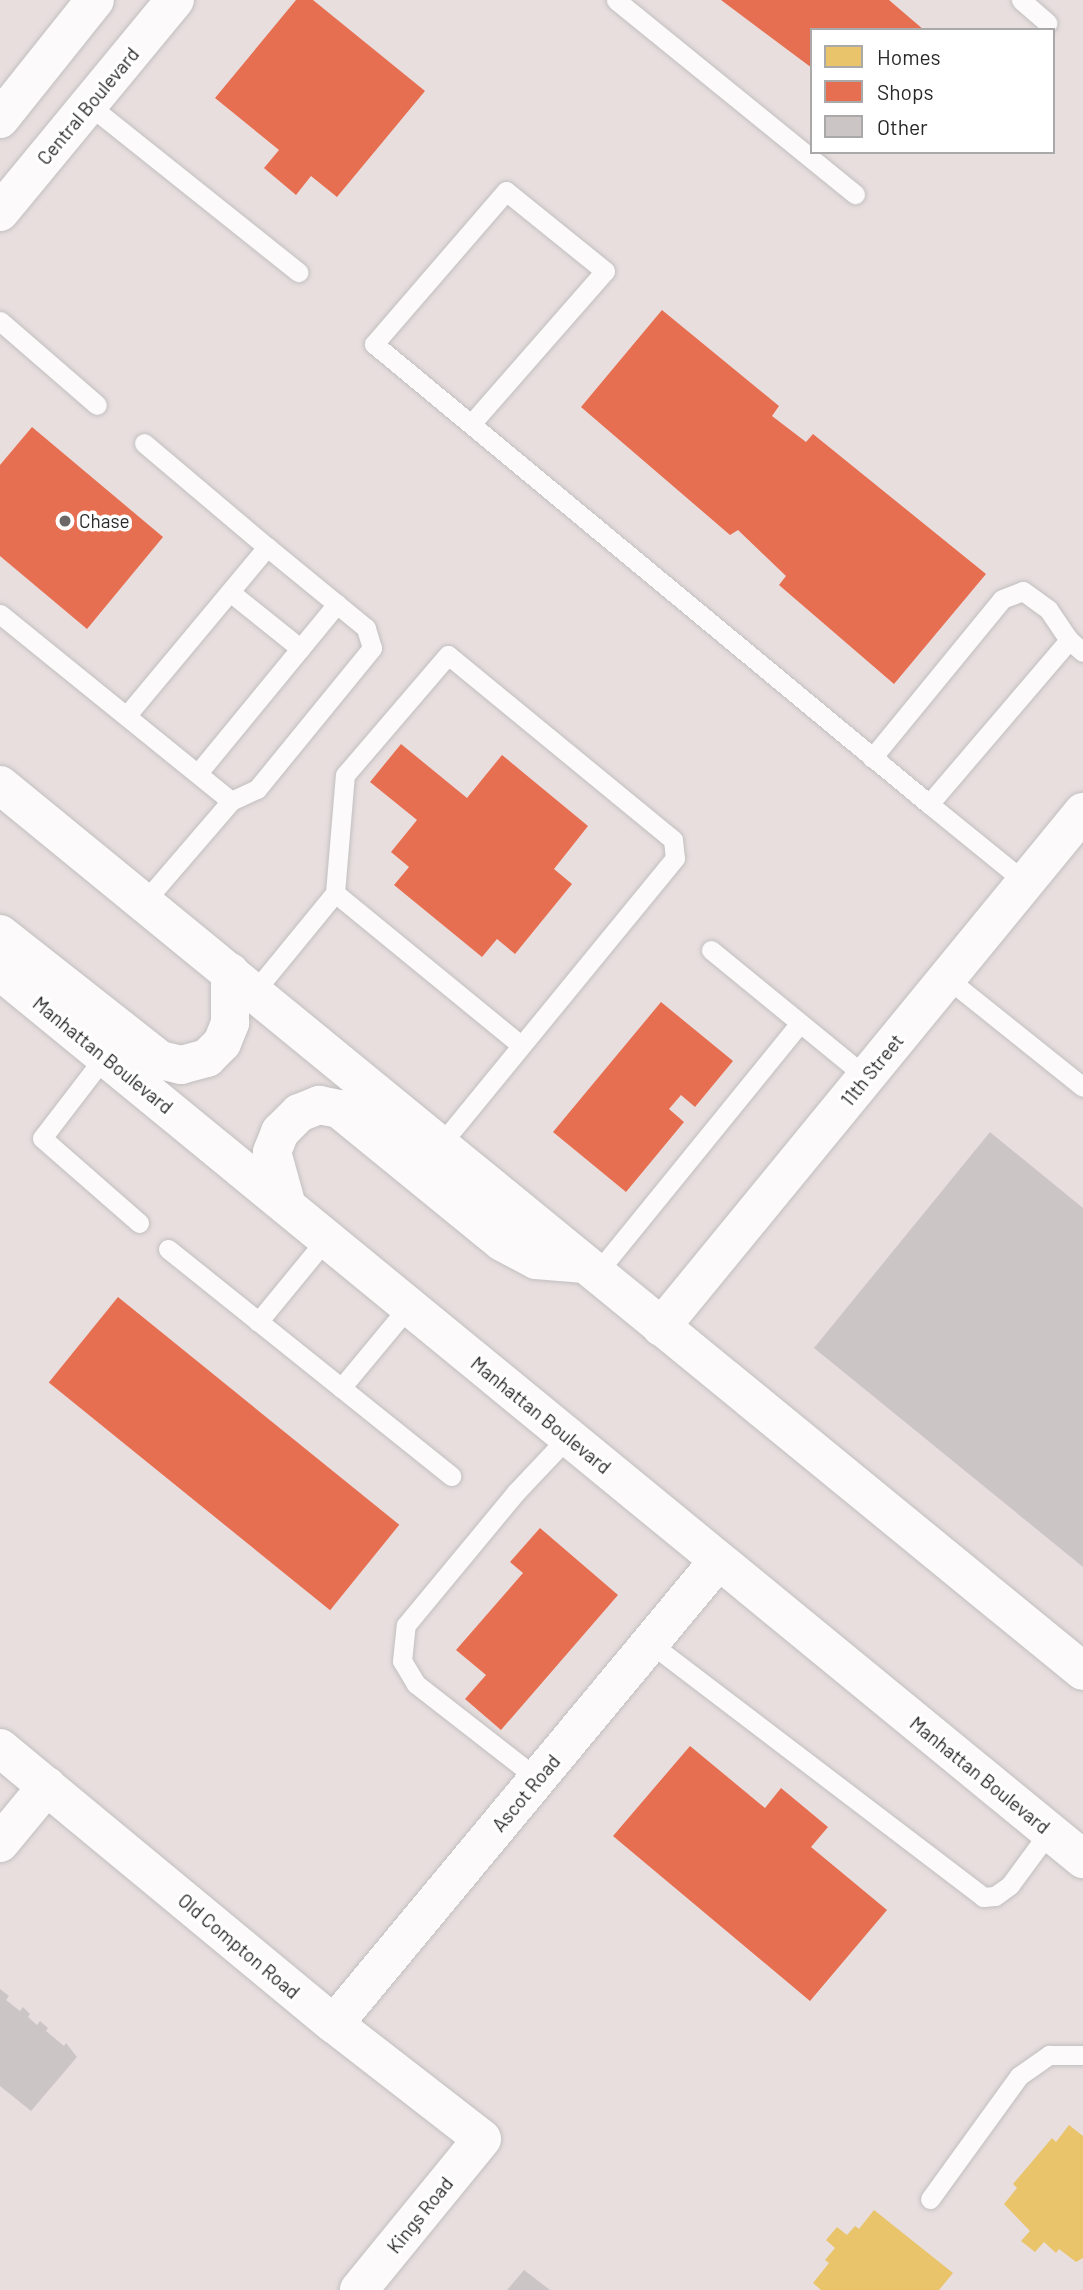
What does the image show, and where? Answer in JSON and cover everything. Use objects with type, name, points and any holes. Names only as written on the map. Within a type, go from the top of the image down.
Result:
[{"type":"street","points":[[0,119],[95,0]]},
{"type":"street","name":"Central Boulevard","points":[[0,212],[175,0]]},
{"type":"street","points":[[0,785],[1083,1671]]},
{"type":"street","name":"11th Street","points":[[661,1327],[1083,812]]},
{"type":"street","points":[[0,934],[160,1060],[181,1065],[207,1058],[222,1044],[242,982]]},
{"type":"street","name":"Manhattan Boulevard","points":[[0,971],[1083,1859]]},
{"type":"street","points":[[286,1206],[272,1152],[280,1132],[299,1112],[319,1105],[339,1109],[502,1242],[536,1260],[590,1269]]},
{"type":"street","name":"Ascot Road","points":[[334,2024],[718,1561]]},
{"type":"street","name":"Old Compton Road","points":[[0,1748],[334,2024],[482,2140]]},
{"type":"street","points":[[0,1843],[47,1786]]},
{"type":"street","name":"Kings Road","points":[[359,2290],[482,2140]]},
{"type":"lane","points":[[616,0],[855,194]]},
{"type":"lane","points":[[1021,0],[1046,23]]},
{"type":"lane","points":[[89,105],[298,272]]},
{"type":"lane","points":[[471,424],[604,271],[506,191],[374,344],[1026,883]]},
{"type":"lane","points":[[0,321],[97,405]]},
{"type":"lane","points":[[144,443],[366,628],[372,648],[257,789],[231,801],[144,902]]},
{"type":"lane","points":[[127,715],[267,547]]},
{"type":"lane","points":[[872,758],[1002,599],[1023,591],[1048,609],[1076,646],[929,804]]},
{"type":"lane","points":[[230,592],[300,648]]},
{"type":"lane","points":[[198,773],[337,604]]},
{"type":"lane","points":[[0,614],[231,801]]},
{"type":"lane","points":[[242,982],[335,893],[345,775],[448,655],[673,840],[675,858],[440,1145]]},
{"type":"lane","points":[[335,893],[521,1045]]},
{"type":"lane","points":[[711,950],[866,1077]]},
{"type":"lane","points":[[947,978],[1083,1087]]},
{"type":"lane","points":[[590,1269],[800,1023]]},
{"type":"lane","points":[[105,1056],[42,1138],[139,1223]]},
{"type":"lane","points":[[257,1322],[327,1238]]},
{"type":"lane","points":[[168,1249],[451,1476]]},
{"type":"lane","points":[[341,1388],[409,1306]]},
{"type":"lane","points":[[538,1779],[416,1684],[402,1661],[406,1625],[516,1492],[568,1437]]},
{"type":"lane","points":[[650,1643],[983,1897],[995,1896],[1010,1885],[1049,1832]]},
{"type":"lane","points":[[930,2199],[1019,2076],[1049,2055],[1083,2054]]},
{"type":"building: Homes","points":[[1069,2125],[1083,2136],[1083,2258],[1076,2262],[1059,2249],[1056,2253],[1044,2242],[1035,2252],[1021,2241],[1030,2231],[1004,2204],[1017,2188],[1013,2184],[1052,2138],[1056,2142]]},
{"type":"building: Homes","points":[[874,2210],[953,2273],[939,2290],[821,2290],[813,2283],[829,2263],[825,2260],[835,2248],[826,2240],[837,2227],[847,2235],[855,2226],[859,2229]]},
{"type":"building: Shops","points":[[296,0],[313,0],[425,91],[337,197],[311,176],[296,195],[264,168],[279,150],[215,98]]},
{"type":"building: Shops","points":[[721,0],[889,0],[922,28],[810,28],[810,67]]},
{"type":"building: Shops","points":[[662,310],[779,406],[772,416],[806,442],[813,434],[986,574],[894,684],[779,585],[786,576],[738,530],[730,535],[581,407]]},
{"type":"building: Shops","points":[[32,427],[163,537],[87,629],[0,556],[0,465]]},
{"type":"building: Shops","points":[[401,744],[467,798],[502,755],[588,826],[554,869],[572,884],[515,954],[497,939],[482,957],[394,885],[409,867],[391,852],[417,820],[370,782]]},
{"type":"building: Shops","points":[[661,1002],[733,1061],[695,1107],[681,1095],[669,1109],[684,1122],[626,1192],[553,1132]]},
{"type":"building: Shops","points":[[118,1297],[399,1525],[330,1610],[49,1382]]},
{"type":"building: Shops","points":[[540,1528],[618,1595],[501,1730],[465,1699],[486,1675],[456,1650],[523,1573],[510,1562]]},
{"type":"building: Shops","points":[[690,1746],[765,1808],[781,1788],[828,1827],[811,1847],[887,1910],[810,2001],[613,1836]]},
{"type":"building: Other","points":[[990,1132],[1083,1208],[1083,1567],[814,1348]]},
{"type":"building: Other","points":[[0,1989],[9,1996],[6,2000],[20,2011],[23,2007],[30,2014],[28,2017],[37,2025],[40,2021],[48,2028],[46,2031],[64,2046],[66,2043],[77,2057],[31,2111],[0,2086]]},
{"type":"building: Other","points":[[524,2270],[550,2290],[507,2290]]},
{"type":"place","name":"Chase","points":[[65,521]]}]
